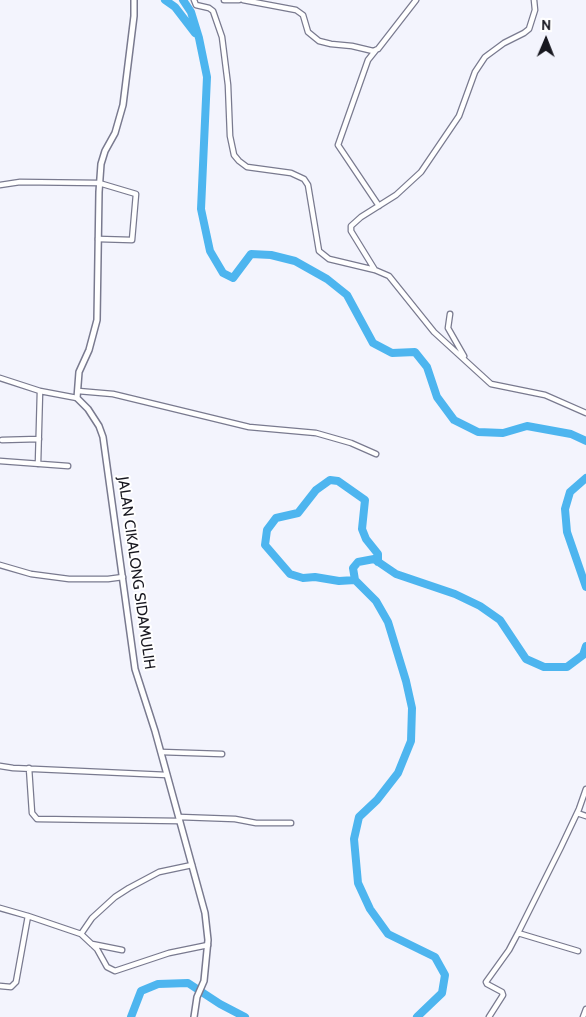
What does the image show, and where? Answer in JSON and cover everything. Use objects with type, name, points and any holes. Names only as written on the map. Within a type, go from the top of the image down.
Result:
[{"type":"street","points":[[0,378],[40,391],[77,398],[79,372],[89,350],[97,320],[99,183],[102,158],[115,133],[123,105],[134,16],[134,0]]},
{"type":"street","points":[[194,0],[196,5],[213,11],[222,37],[228,85],[230,136],[234,155],[247,167],[291,173],[304,180],[308,185],[319,250],[329,259],[375,270],[389,276],[434,332],[491,384],[545,395],[586,413]]},
{"type":"street","points":[[224,0],[239,0]]},
{"type":"street","points":[[243,0],[301,12],[305,18],[308,32],[319,40],[331,44],[376,50]]},
{"type":"street","points":[[379,206],[338,145],[368,60],[416,0]]},
{"type":"street","points":[[375,270],[350,228],[361,217],[396,195],[420,172],[459,116],[474,72],[485,57],[504,43],[524,34],[529,29],[535,10],[534,0]]},
{"type":"street","points":[[0,185],[20,182],[99,183],[134,192],[137,196],[132,240],[98,239]]},
{"type":"street","points":[[450,314],[448,321],[450,333],[474,369]]},
{"type":"street","points":[[38,464],[40,391]]},
{"type":"street","points":[[78,391],[113,394],[249,427],[316,433],[351,443],[376,454]]},
{"type":"street","name":"JALAN CIKALONG SIDAMULIH","points":[[77,398],[88,409],[99,426],[103,437],[135,669],[161,752],[205,913],[208,945],[204,981],[197,997],[194,1017]]},
{"type":"street","points":[[2,440],[39,439]]},
{"type":"street","points":[[0,461],[68,466]]},
{"type":"street","points":[[0,565],[31,574],[69,579],[123,577]]},
{"type":"street","points":[[161,752],[222,754]]},
{"type":"street","points":[[0,766],[167,775]]},
{"type":"street","points":[[29,768],[32,814],[37,819],[235,818],[256,823],[291,822]]},
{"type":"street","points":[[489,1017],[503,995],[502,992],[486,982],[509,950],[518,933],[577,813],[586,789]]},
{"type":"street","points":[[577,813],[586,816]]},
{"type":"street","points":[[81,934],[92,918],[115,897],[129,888],[159,872],[192,865]]},
{"type":"street","points":[[0,908],[81,934],[97,949],[107,967],[115,971],[169,953],[208,945]]},
{"type":"street","points":[[0,986],[11,987],[16,982],[28,916]]},
{"type":"street","points":[[518,933],[578,952]]},
{"type":"street","points":[[91,944],[122,950]]},
{"type":"street","points":[[583,1017],[586,1009]]},
{"type":"waterway","points":[[165,0],[175,7],[195,33]]},
{"type":"waterway","points":[[183,0],[191,12],[199,38],[207,77],[201,209],[210,251],[223,273],[233,278],[251,254],[271,255],[295,261],[327,279],[347,295],[373,343],[392,353],[415,352],[427,367],[437,397],[454,420],[478,432],[503,433],[527,426],[571,434],[586,441]]},
{"type":"waterway","points":[[586,478],[570,492],[565,509],[567,532],[586,587]]},
{"type":"waterway","points":[[355,580],[339,581],[315,577],[303,578],[290,574],[265,545],[267,530],[276,518],[298,513],[316,490],[330,480],[338,481],[365,500],[362,529],[366,539],[378,554],[378,562]]},
{"type":"waterway","points":[[417,1017],[442,993],[445,975],[435,957],[388,934],[370,909],[358,883],[354,839],[359,817],[377,800],[398,773],[411,741],[412,708],[388,622],[376,601],[355,580],[353,568],[358,562],[374,559],[396,574],[455,594],[480,606],[500,620],[526,659],[544,667],[567,667],[583,655],[586,646]]},
{"type":"waterway","points":[[131,1017],[141,991],[158,984],[188,983],[220,1004],[245,1017]]}]
